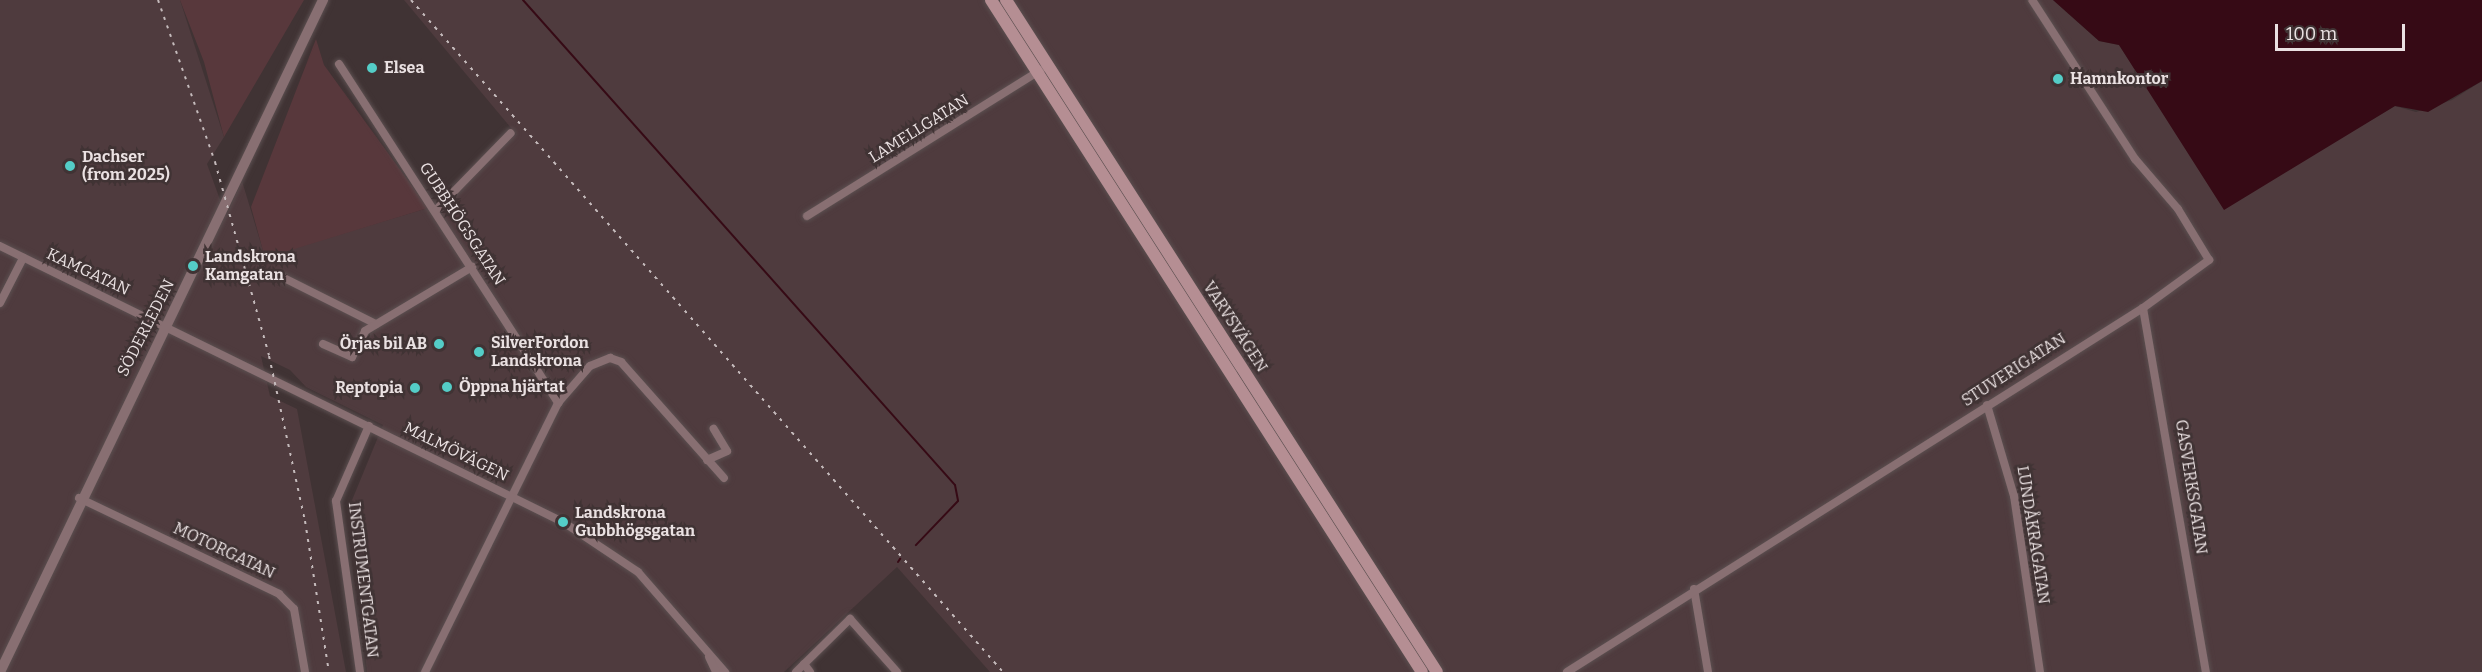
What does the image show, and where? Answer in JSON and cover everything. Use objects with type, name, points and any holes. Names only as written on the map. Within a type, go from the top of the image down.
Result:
[{"type":"main road","name":"VARVSVÄGEN","points":[[992,0],[1042,70],[1437,672]]},
{"type":"main road","name":"VARVSVÄGEN","points":[[1006,0],[1042,70],[1422,672]]},
{"type":"street","name":"SÖDERLEDEN","points":[[0,672],[79,498],[323,0]]},
{"type":"street","name":"STUVERIGATAN","points":[[1567,672],[2143,308],[2209,260],[2178,209],[2135,159],[2032,0]]},
{"type":"street","name":"GUBBHÖGSGATAN","points":[[339,64],[436,210],[558,403]]},
{"type":"street","name":"LAMELLGATAN","points":[[807,216],[1042,70]]},
{"type":"street","points":[[436,210],[511,133]]},
{"type":"street","name":"KAMGATAN","points":[[0,246],[164,324]]},
{"type":"street","points":[[0,303],[23,258]]},
{"type":"street","points":[[323,344],[352,357],[365,331],[472,267]]},
{"type":"street","points":[[282,277],[376,324]]},
{"type":"street","name":"GASVERKSGATAN","points":[[2143,308],[2206,672]]},
{"type":"street","name":"MALMÖVÄGEN","points":[[164,324],[511,496],[601,544],[638,572],[725,672]]},
{"type":"street","points":[[425,672],[558,403],[582,373],[610,358],[630,370],[707,459],[713,472],[724,478]]},
{"type":"street","name":"LUNDÅKRAGATAN","points":[[1987,405],[2014,496],[2040,672]]},
{"type":"street","name":"INSTRUMENTGATAN","points":[[360,672],[336,501],[369,426]]},
{"type":"street","points":[[707,459],[727,451],[714,429]]},
{"type":"street","name":"MOTORGATAN","points":[[79,498],[279,594],[294,609],[305,672]]},
{"type":"street","points":[[1695,589],[1708,672]]},
{"type":"street","points":[[796,672],[850,619],[897,672]]},
{"type":"street","name":"MALMÖVÄGEN","points":[[705,648],[716,672]]},
{"type":"street","points":[[804,664],[810,672]]},
{"type":"shaded area","points":[[0,0],[180,0],[224,137],[207,164],[226,216],[242,181],[265,257],[428,208],[443,208],[516,134],[404,0],[2053,0],[2099,41],[2119,45],[2134,68],[2325,147],[2395,106],[2416,112],[2452,100],[2482,81],[2482,672],[990,672],[897,567],[784,672],[367,672],[350,505],[383,425],[306,387],[290,370],[261,356],[270,396],[297,409],[346,672],[0,672]]},
{"type":"shaded area","points":[[180,0],[304,0],[224,137],[204,62]]},
{"type":"shaded area","points":[[2053,0],[2482,0],[2482,81],[2428,112],[2395,106],[2224,210],[2119,45],[2099,41]]},
{"type":"shaded area","points":[[316,39],[324,65],[428,208],[265,258],[251,207]]},
{"type":"waterway","points":[[523,0],[955,485],[958,501],[916,545]]},
{"type":"railway","points":[[158,0],[215,162],[269,356],[305,521],[329,672]]},
{"type":"railway","points":[[411,0],[1003,672]]},
{"type":"place","name":"Elsea","points":[[372,68]]},
{"type":"place","name":"Hamnkontor","points":[[2058,79]]},
{"type":"place","name":"Dachser (from 2025)","points":[[70,166]]},
{"type":"place","name":"Landskrona Kamgatan","points":[[193,266]]},
{"type":"place","name":"Örjas bil AB","points":[[439,344]]},
{"type":"place","name":"SilverFordon Landskrona","points":[[479,352]]},
{"type":"place","name":"Öppna hjärtat","points":[[447,387]]},
{"type":"place","name":"Reptopia","points":[[415,388]]},
{"type":"place","name":"Landskrona Gubbhögsgatan","points":[[563,522]]}]
